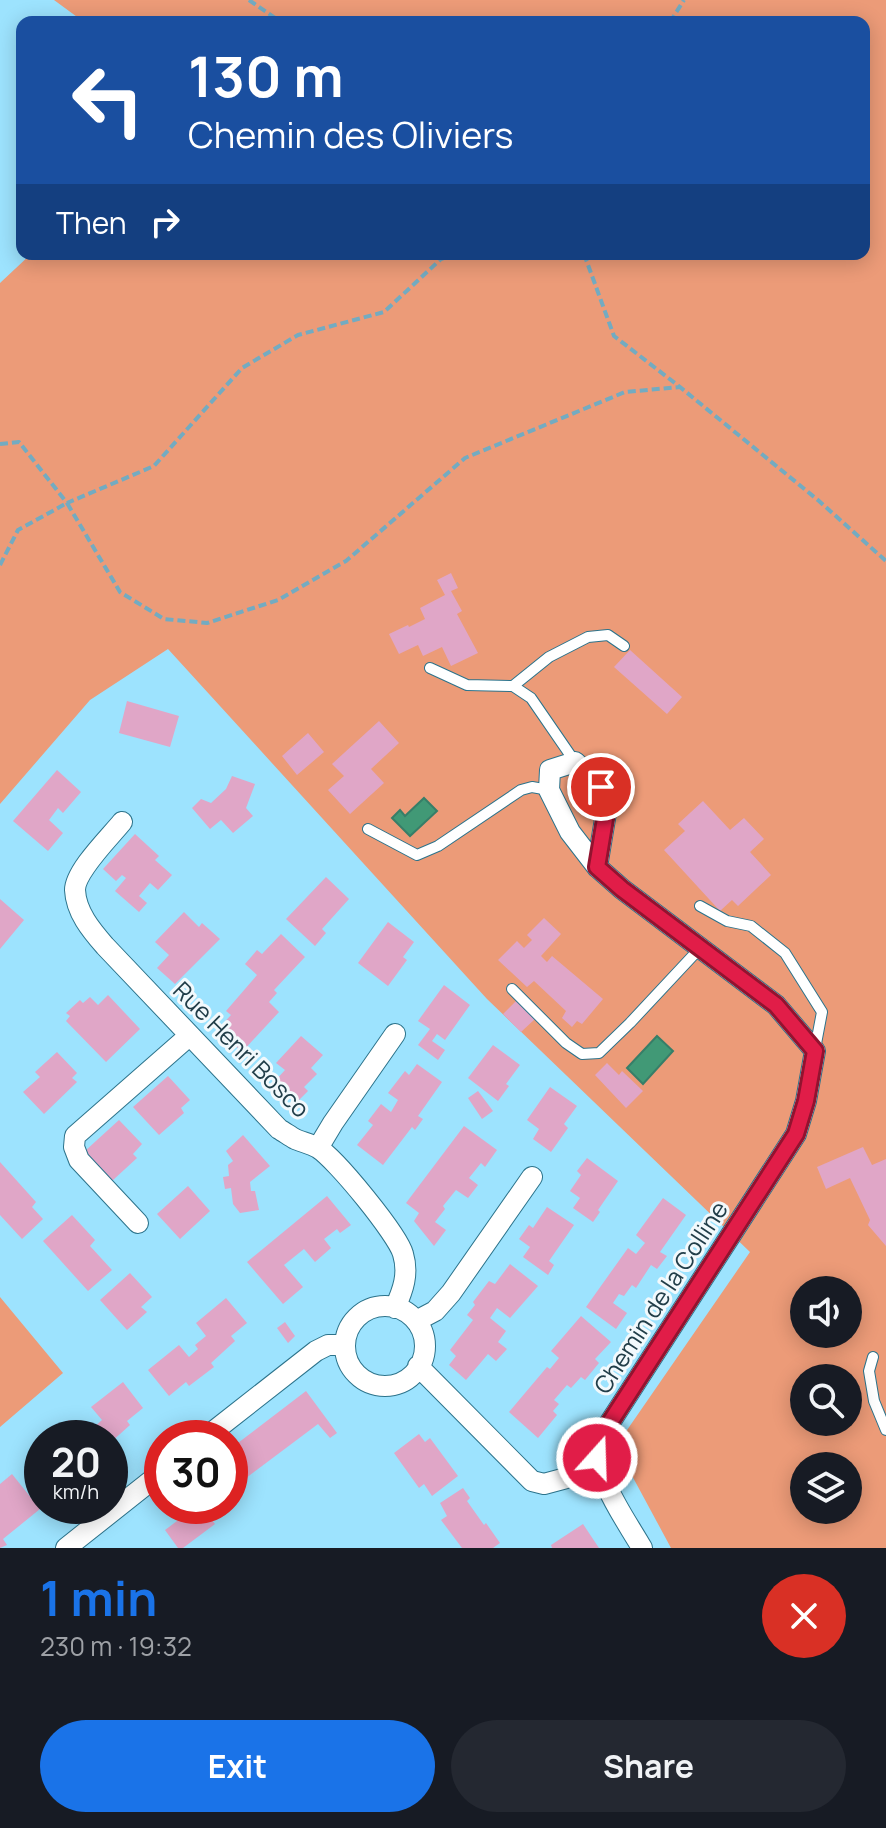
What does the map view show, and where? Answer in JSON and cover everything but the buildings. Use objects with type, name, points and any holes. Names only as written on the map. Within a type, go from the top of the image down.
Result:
[{"type":"street","points":[[597,867],[606,813],[601,787],[575,762],[550,770],[549,790],[570,832],[597,867],[776,1005],[815,1051]]},
{"type":"street","name":"Rue Henri Bosco","points":[[122,822],[77,880],[75,891],[88,926],[279,1129],[318,1148],[355,1186],[391,1231],[403,1253],[405,1286],[395,1308]]},
{"type":"street","points":[[318,1148],[395,1034]]},
{"type":"street","points":[[138,1223],[79,1160],[74,1147],[75,1136],[189,1036]]},
{"type":"street","name":"Chemin de la Colline","points":[[600,1469],[598,1441],[796,1134],[815,1051]]},
{"type":"street","points":[[416,1321],[435,1311],[451,1293],[532,1177]]},
{"type":"street","points":[[379,1306],[402,1310],[416,1321],[424,1342],[423,1356],[409,1378],[386,1386],[372,1384],[354,1371],[345,1345],[348,1331],[359,1315],[379,1306]]},
{"type":"street","points":[[228,1420],[316,1351],[328,1345],[345,1345]]},
{"type":"street","points":[[418,1366],[532,1481],[544,1484],[600,1469],[610,1494],[642,1548]]},
{"type":"street","points":[[66,1548],[144,1486]]},
{"type":"lane","points":[[513,686],[549,657],[588,637],[608,635],[624,646]]},
{"type":"lane","points":[[430,668],[467,685],[513,686],[531,698],[575,762]]},
{"type":"lane","points":[[368,829],[417,855],[438,846],[521,790],[532,787],[549,790]]},
{"type":"lane","points":[[700,906],[727,921],[751,926],[785,953],[822,1012],[815,1051]]},
{"type":"lane","points":[[512,989],[566,1043],[582,1054],[599,1053],[701,947]]},
{"type":"lane","points":[[873,1357],[869,1371],[874,1401],[886,1430]]},
{"type":"path","points":[[249,0],[272,16]]},
{"type":"path","points":[[0,565],[18,530],[67,503],[154,466],[242,368],[298,335],[384,312],[440,260]]},
{"type":"path","points":[[586,260],[614,336],[819,501],[886,561]]},
{"type":"path","points":[[0,444],[19,442],[67,503],[120,592],[164,619],[207,623],[278,600],[346,561],[465,458],[625,392],[680,387]]},
{"type":"shaded area","points":[[54,0],[886,0],[886,1548],[671,1548],[616,1446],[750,1252],[487,999],[168,649],[90,700],[0,804],[0,283],[25,260],[870,260],[870,16],[76,16]]},
{"type":"shaded area","points":[[424,798],[437,811],[410,836],[392,818],[400,810],[405,816]]},
{"type":"shaded area","points":[[657,1036],[673,1051],[643,1084],[627,1068]]},
{"type":"shaded area","points":[[0,1297],[63,1373],[0,1427]]},
{"type":"route","points":[[597,1458],[598,1441],[796,1134],[815,1051],[776,1005],[597,867],[606,813],[601,787]]}]
